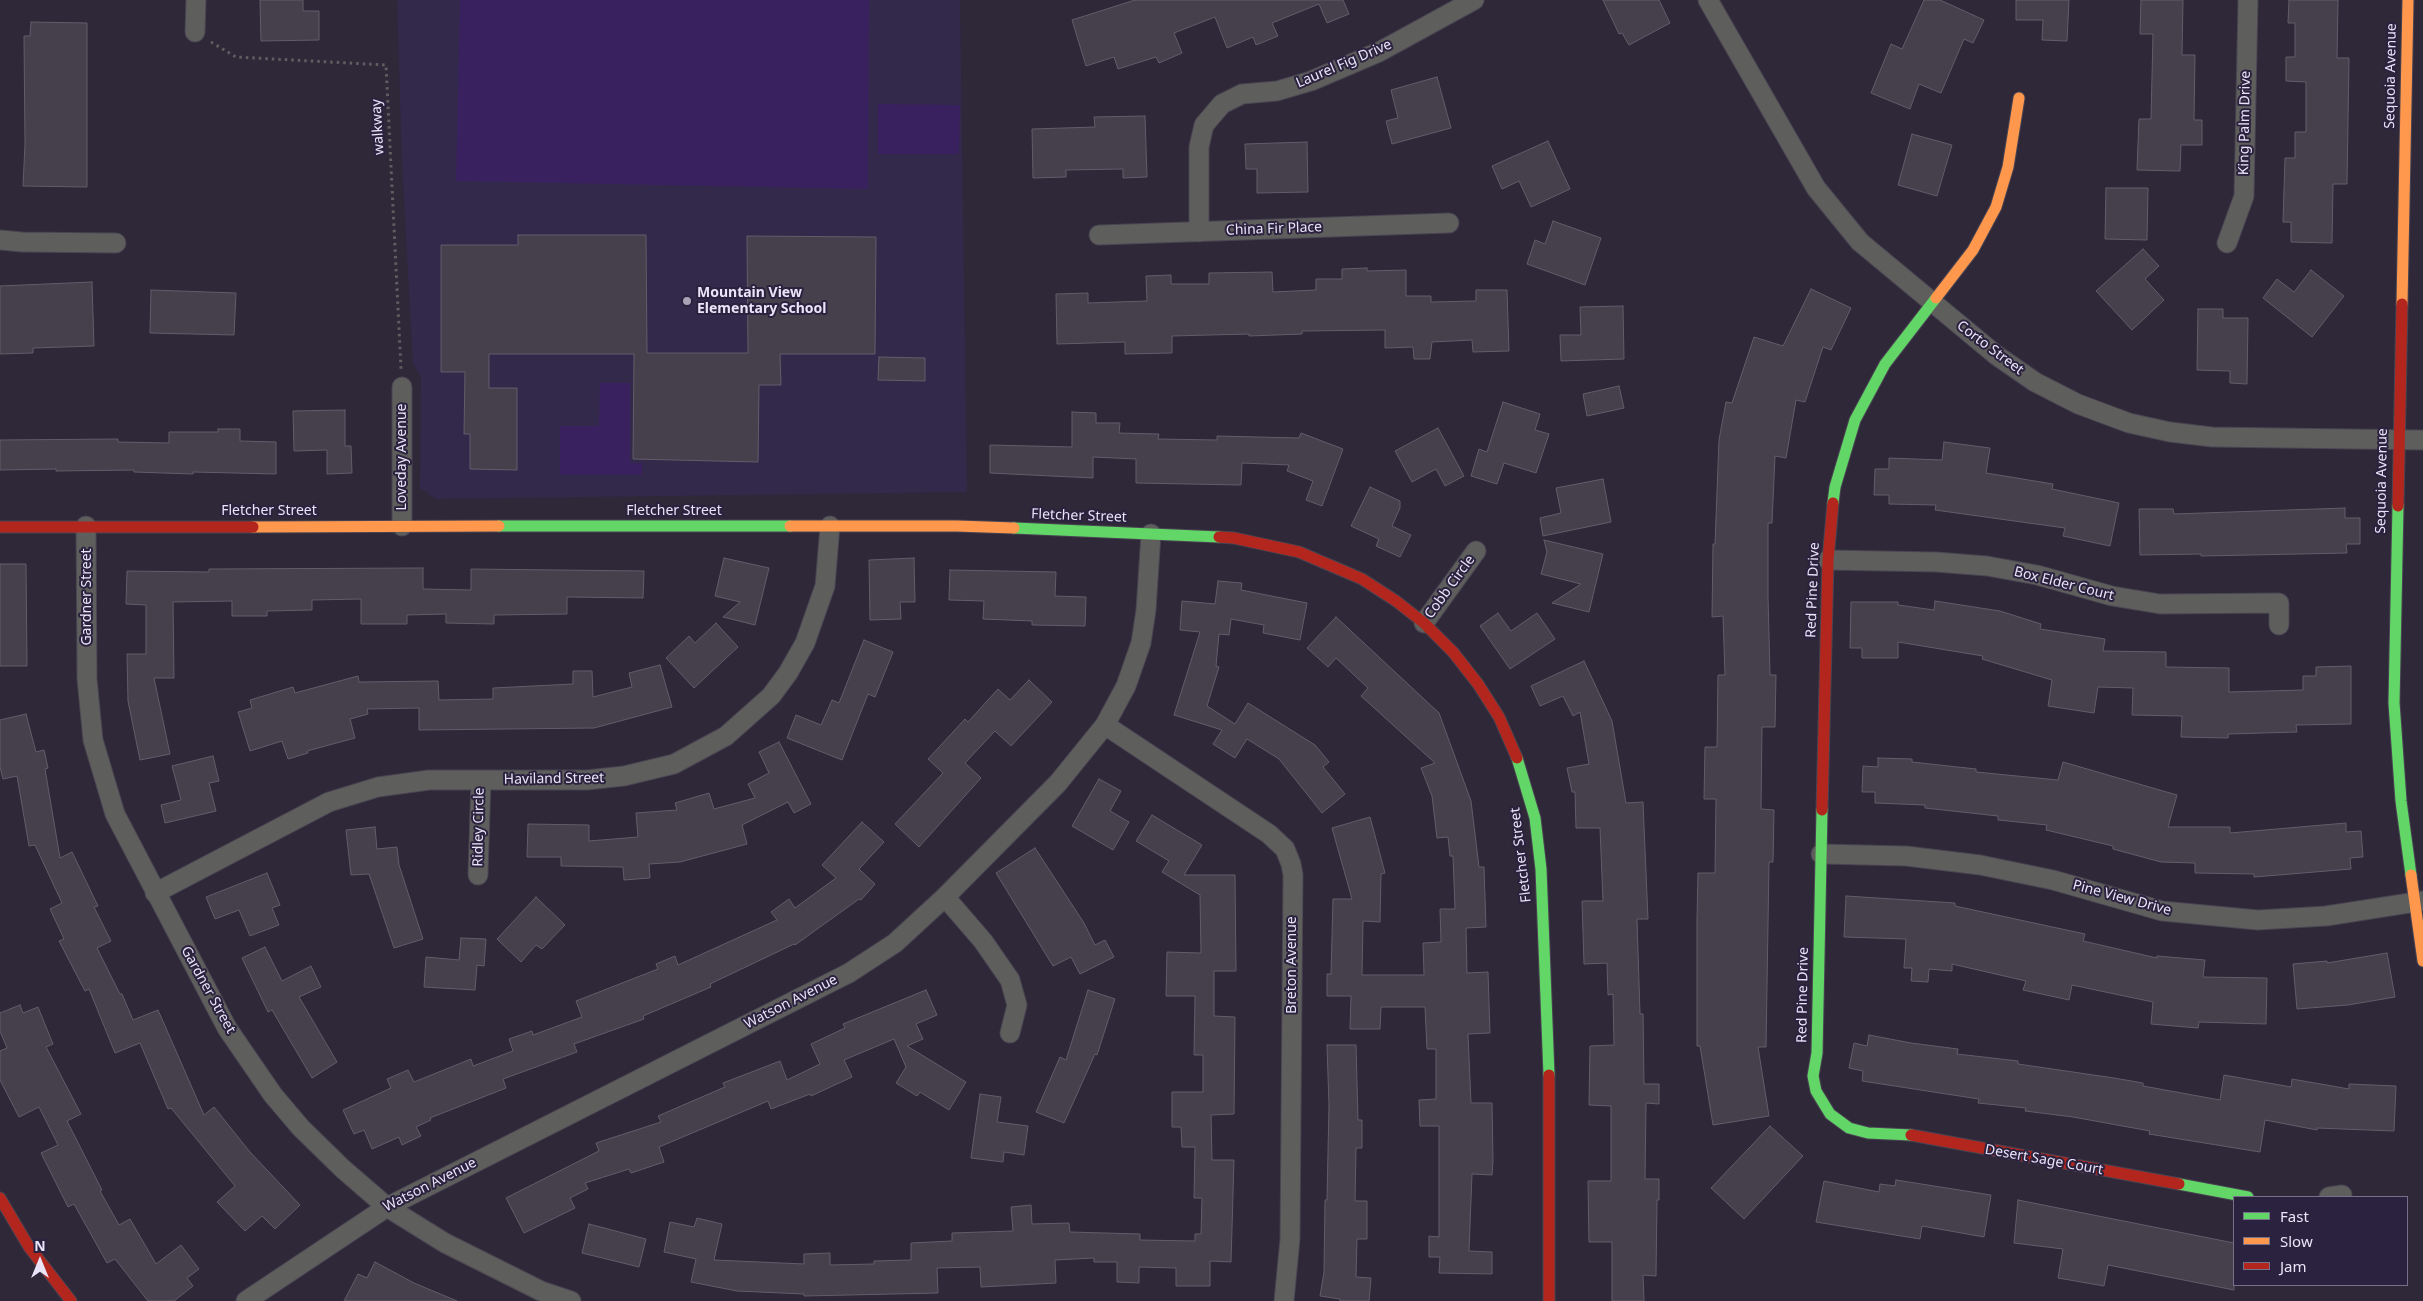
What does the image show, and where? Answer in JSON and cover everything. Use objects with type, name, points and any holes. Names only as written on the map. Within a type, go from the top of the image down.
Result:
[{"type":"street","points":[[195,32],[196,0]]},
{"type":"street","name":"Laurel Fig Drive","points":[[1199,232],[1199,147],[1204,125],[1222,104],[1242,94],[1277,91],[1310,81],[1379,52],[1474,0]]},
{"type":"street","name":"Corto Street","points":[[1708,0],[1816,188],[1860,242],[1932,304],[1996,355],[2036,382],[2078,404],[2129,423],[2170,432],[2212,437],[2423,440]]},
{"type":"street","name":"King Palm Drive","points":[[2227,243],[2244,196],[2248,0]]},
{"type":"street","name":"Sequoia Avenue","points":[[2408,0],[2394,703],[2401,801],[2418,902],[2423,961]]},
{"type":"street","name":"Red Pine Drive","points":[[1840,1123],[1822,1103],[1816,1091],[1813,1076],[1817,1054],[1828,560],[1835,487],[1855,420],[1885,364],[1973,250],[1996,208],[2008,167],[2019,98]]},
{"type":"street","name":"China Fir Place","points":[[1100,235],[1449,223]]},
{"type":"street","points":[[0,240],[116,243]]},
{"type":"street","name":"Loveday Avenue","points":[[402,387],[402,526]]},
{"type":"street","name":"Gardner Street","points":[[86,526],[87,679],[93,740],[115,814],[227,1028],[273,1095],[301,1128],[343,1169],[387,1206],[445,1243],[541,1291],[571,1301]]},
{"type":"street","name":"Haviland Street","points":[[155,893],[329,802],[378,787],[429,780],[587,780],[624,776],[674,764],[726,736],[771,696],[788,673],[805,643],[825,586],[830,526]]},
{"type":"street","name":"Fletcher Street","points":[[0,527],[957,526],[1234,538],[1299,552],[1362,579],[1396,601],[1424,623],[1468,671],[1499,716],[1522,769],[1535,818],[1541,869],[1550,1095],[1549,1301]]},
{"type":"street","name":"Watson Avenue","points":[[246,1301],[387,1206],[849,972],[895,943],[945,897],[1058,783],[1104,725],[1126,686],[1140,642],[1146,610],[1151,534]]},
{"type":"street","name":"Cobb Circle","points":[[1424,623],[1476,551]]},
{"type":"street","name":"Box Elder Court","points":[[1828,560],[1936,562],[1987,566],[2037,575],[2112,596],[2160,604],[2279,603],[2279,625]]},
{"type":"street","name":"Breton Avenue","points":[[1104,725],[1270,834],[1285,849],[1291,864],[1293,875],[1290,1239],[1284,1301]]},
{"type":"street","name":"Ridley Circle","points":[[478,875],[481,780]]},
{"type":"street","name":"Pine View Drive","points":[[1821,854],[1906,856],[1980,865],[2053,880],[2162,911],[2258,920],[2326,916],[2418,902]]},
{"type":"street","points":[[945,897],[983,941],[1010,980],[1017,1005],[1010,1033]]},
{"type":"street","name":"Desert Sage Court","points":[[1840,1123],[1849,1128],[1868,1133],[1901,1133],[2243,1196]]},
{"type":"street","points":[[0,1198],[29,1247],[71,1301]]},
{"type":"path","name":"walkway","points":[[195,32],[236,57],[386,65],[402,387]]},
{"type":"shaded area","name":"Mountain View Elementary School","points":[[397,0],[960,0],[967,492],[436,499],[420,488],[421,376],[413,364],[402,164]]},
{"type":"shaded area","points":[[460,0],[869,0],[868,189],[456,181]]},
{"type":"shaded area","points":[[878,104],[960,105],[959,154],[878,154]]},
{"type":"shaded area","points":[[600,383],[630,383],[630,463],[642,463],[642,475],[560,475],[560,426],[599,426],[599,429]]},
{"type":"building","points":[[260,0],[303,0],[303,11],[319,11],[319,40],[261,41]]},
{"type":"building","points":[[1135,0],[1343,0],[1349,14],[1327,23],[1319,4],[1272,23],[1278,36],[1256,45],[1253,37],[1227,48],[1215,17],[1174,33],[1182,53],[1159,63],[1156,57],[1118,69],[1114,57],[1086,66],[1072,20]]},
{"type":"building","points":[[1603,0],[1659,0],[1670,23],[1629,45],[1622,33],[1619,34]]},
{"type":"building","points":[[1924,0],[1940,0],[1984,20],[1973,43],[1964,39],[1941,93],[1919,84],[1910,109],[1871,93],[1891,44],[1902,49]]},
{"type":"building","points":[[2016,0],[2069,0],[2067,41],[2042,40],[2043,20],[2016,20]]},
{"type":"building","points":[[2141,0],[2183,0],[2182,55],[2195,55],[2194,120],[2202,120],[2202,145],[2181,145],[2180,171],[2137,170],[2139,119],[2151,119],[2153,34],[2140,34]]},
{"type":"building","points":[[2289,0],[2338,0],[2337,58],[2349,58],[2347,184],[2333,184],[2332,243],[2291,242],[2291,222],[2283,222],[2285,158],[2295,158],[2295,132],[2306,132],[2306,82],[2286,81],[2286,57],[2295,57],[2295,23],[2288,23]]},
{"type":"building","points":[[31,22],[87,23],[87,187],[23,186],[25,144],[24,36],[30,36]]},
{"type":"building","points":[[1437,77],[1451,128],[1392,144],[1386,121],[1398,118],[1391,90]]},
{"type":"building","points":[[1145,116],[1147,177],[1123,178],[1123,169],[1066,170],[1066,177],[1033,178],[1032,129],[1095,127],[1094,117]]},
{"type":"building","points":[[1912,134],[1952,145],[1937,196],[1898,185]]},
{"type":"building","points":[[1548,141],[1570,189],[1531,207],[1519,181],[1502,189],[1492,166]]},
{"type":"building","points":[[1307,142],[1308,192],[1257,193],[1257,169],[1246,169],[1245,144]]},
{"type":"building","points":[[2106,188],[2148,188],[2147,240],[2105,239]]},
{"type":"building","points":[[1553,221],[1601,238],[1585,285],[1527,264],[1535,240],[1545,244]]},
{"type":"building","points":[[518,235],[646,235],[647,353],[748,353],[747,236],[876,237],[875,354],[780,354],[781,385],[759,385],[758,462],[633,459],[634,354],[489,354],[489,388],[517,388],[517,470],[470,469],[470,434],[464,434],[465,372],[441,372],[441,245],[518,245]]},
{"type":"building","points":[[2143,249],[2159,266],[2145,279],[2164,300],[2132,330],[2096,291]]},
{"type":"building","points":[[1367,268],[1367,271],[1406,270],[1406,296],[1431,296],[1431,302],[1476,301],[1476,290],[1507,290],[1509,351],[1473,352],[1472,340],[1432,342],[1430,359],[1414,359],[1413,347],[1385,348],[1385,330],[1302,331],[1302,334],[1249,336],[1249,334],[1172,336],[1172,353],[1125,354],[1125,342],[1057,344],[1056,294],[1088,293],[1088,303],[1147,301],[1146,276],[1171,275],[1171,284],[1209,284],[1209,273],[1272,272],[1273,292],[1316,290],[1316,279],[1342,279],[1342,269]]},
{"type":"building","points":[[2311,270],[2344,296],[2312,337],[2263,298],[2277,279],[2294,292]]},
{"type":"building","points":[[92,282],[94,346],[33,348],[33,353],[0,354],[0,286]]},
{"type":"building","points":[[1811,289],[1851,308],[1831,350],[1823,347],[1805,402],[1796,400],[1786,458],[1775,456],[1772,523],[1768,523],[1770,675],[1776,675],[1775,727],[1762,727],[1761,809],[1774,810],[1773,862],[1769,862],[1766,1047],[1758,1047],[1769,1116],[1713,1125],[1700,1046],[1697,1046],[1697,919],[1698,873],[1715,873],[1716,799],[1704,799],[1705,747],[1717,747],[1718,675],[1725,675],[1723,616],[1712,617],[1713,544],[1715,544],[1719,440],[1726,402],[1732,403],[1754,337],[1783,346]]},
{"type":"building","points":[[151,290],[236,293],[234,335],[150,333]]},
{"type":"building","points":[[1623,306],[1624,359],[1561,361],[1560,335],[1581,335],[1580,307]]},
{"type":"building","points":[[2198,309],[2223,309],[2223,318],[2248,318],[2247,384],[2230,383],[2230,371],[2197,370]]},
{"type":"building","points":[[879,357],[925,358],[925,381],[878,380]]},
{"type":"building","points":[[1619,386],[1624,408],[1587,416],[1583,394]]},
{"type":"building","points":[[1503,402],[1540,414],[1535,430],[1549,434],[1536,473],[1504,463],[1497,484],[1471,476],[1479,449],[1487,452]]},
{"type":"building","points":[[345,410],[345,446],[351,446],[352,473],[327,474],[327,450],[294,451],[293,411]]},
{"type":"building","points":[[1072,412],[1096,413],[1096,423],[1120,423],[1119,433],[1159,434],[1158,439],[1217,440],[1217,436],[1299,438],[1301,433],[1343,449],[1322,506],[1306,500],[1313,481],[1287,471],[1289,465],[1242,463],[1241,485],[1136,483],[1136,459],[1093,457],[1093,478],[990,473],[990,445],[1072,447]]},
{"type":"building","points":[[1438,428],[1464,476],[1445,486],[1436,469],[1412,482],[1395,451]]},
{"type":"building","points":[[218,429],[240,429],[240,441],[276,442],[276,474],[193,472],[193,474],[134,472],[134,470],[0,470],[0,440],[118,439],[118,442],[169,443],[169,432],[218,432]]},
{"type":"building","points":[[1944,442],[1990,448],[1986,473],[2053,484],[2052,489],[2119,503],[2110,546],[2063,536],[2065,528],[1935,510],[1936,505],[1889,504],[1889,495],[1874,495],[1875,469],[1889,469],[1889,458],[1942,460]]},
{"type":"building","points":[[1603,479],[1611,522],[1543,536],[1540,518],[1561,513],[1556,488]]},
{"type":"building","points":[[1370,487],[1400,501],[1400,508],[1392,526],[1411,535],[1400,557],[1376,546],[1379,539],[1351,526]]},
{"type":"building","points":[[2345,508],[2345,518],[2360,518],[2360,544],[2346,544],[2347,553],[2201,556],[2201,554],[2140,555],[2139,509],[2173,509],[2174,514]]},
{"type":"building","points":[[1544,540],[1603,554],[1589,612],[1552,603],[1581,584],[1541,574],[1547,552]]},
{"type":"building","points":[[724,558],[769,568],[755,625],[723,617],[740,602],[715,596]]},
{"type":"building","points":[[914,558],[915,602],[900,602],[901,619],[870,620],[869,560]]},
{"type":"building","points":[[0,564],[26,564],[27,666],[0,666]]},
{"type":"building","points":[[423,568],[423,589],[471,590],[471,569],[644,571],[643,598],[567,597],[567,614],[494,615],[494,624],[446,623],[446,614],[407,615],[407,624],[361,624],[361,599],[312,600],[312,610],[267,611],[267,616],[232,616],[232,601],[173,602],[174,678],[154,678],[170,754],[140,760],[128,701],[127,654],[146,654],[146,605],[126,604],[127,571],[209,572],[209,569]]},
{"type":"building","points":[[950,570],[1056,572],[1055,596],[1086,597],[1085,626],[1032,625],[1032,621],[983,619],[984,601],[949,600]]},
{"type":"building","points":[[1218,581],[1242,583],[1241,590],[1307,603],[1300,640],[1263,633],[1264,625],[1231,619],[1229,635],[1219,634],[1216,666],[1219,667],[1207,706],[1235,724],[1248,703],[1315,745],[1329,762],[1323,767],[1345,794],[1322,813],[1279,759],[1247,739],[1235,758],[1213,744],[1222,730],[1174,715],[1200,632],[1180,630],[1182,601],[1215,604]]},
{"type":"building","points":[[1935,601],[2000,611],[2041,624],[2040,629],[2105,639],[2103,651],[2166,652],[2166,667],[2229,668],[2229,692],[2303,690],[2303,676],[2316,676],[2316,667],[2351,666],[2351,724],[2296,725],[2297,732],[2228,734],[2228,738],[2181,737],[2182,716],[2132,715],[2133,688],[2098,687],[2094,713],[2048,706],[2052,680],[1982,659],[1983,656],[1898,642],[1898,658],[1862,658],[1862,648],[1850,648],[1851,602],[1898,602],[1898,605],[1934,610]]},
{"type":"building","points":[[1498,613],[1511,631],[1537,613],[1555,639],[1510,669],[1480,626]]},
{"type":"building","points":[[1336,617],[1439,713],[1471,801],[1479,867],[1484,867],[1486,927],[1466,928],[1467,973],[1488,972],[1490,1033],[1468,1034],[1471,1103],[1492,1103],[1493,1160],[1492,1175],[1472,1174],[1469,1251],[1492,1252],[1492,1274],[1439,1273],[1440,1257],[1429,1257],[1429,1236],[1439,1237],[1439,1126],[1420,1126],[1419,1100],[1436,1099],[1436,1049],[1427,1049],[1425,1007],[1381,1007],[1380,1029],[1350,1029],[1351,996],[1327,996],[1327,974],[1331,974],[1333,899],[1352,899],[1332,828],[1370,817],[1385,873],[1381,874],[1380,922],[1363,921],[1362,975],[1424,975],[1423,943],[1441,942],[1440,909],[1455,909],[1453,856],[1450,856],[1448,837],[1437,838],[1432,796],[1421,768],[1435,763],[1361,696],[1368,688],[1336,658],[1328,667],[1307,648]]},
{"type":"building","points":[[716,623],[738,647],[694,688],[666,658],[689,636],[695,643]]},
{"type":"building","points":[[864,640],[893,652],[875,697],[868,694],[842,760],[787,738],[796,715],[821,725],[832,700],[839,703]]},
{"type":"building","points":[[1584,661],[1612,721],[1626,803],[1643,802],[1648,919],[1637,919],[1640,1014],[1643,1014],[1644,1084],[1659,1084],[1659,1104],[1646,1103],[1645,1179],[1659,1179],[1659,1200],[1657,1200],[1656,1276],[1643,1275],[1644,1301],[1612,1301],[1612,1242],[1589,1242],[1588,1181],[1611,1181],[1611,1106],[1589,1105],[1590,1046],[1614,1045],[1613,994],[1608,995],[1607,963],[1584,964],[1582,901],[1603,901],[1600,828],[1576,828],[1575,792],[1572,792],[1567,768],[1589,764],[1580,712],[1573,716],[1563,696],[1540,706],[1531,686]]},
{"type":"building","points":[[660,665],[672,707],[594,728],[419,730],[419,708],[367,709],[368,714],[350,719],[355,738],[307,751],[308,753],[288,759],[282,741],[250,751],[238,712],[252,708],[250,700],[293,687],[295,693],[358,676],[359,682],[438,681],[439,700],[493,699],[493,688],[573,684],[573,671],[592,671],[593,697],[632,687],[629,673]]},
{"type":"building","points":[[1029,680],[1052,702],[1011,746],[995,731],[965,763],[981,778],[919,847],[895,824],[943,773],[928,759],[965,719],[968,722],[998,689],[1010,700]]},
{"type":"building","points":[[26,714],[36,752],[44,750],[48,768],[45,769],[60,858],[72,852],[98,906],[94,907],[111,941],[97,948],[120,994],[122,994],[133,1020],[158,1010],[204,1115],[214,1107],[250,1152],[300,1205],[275,1229],[262,1216],[245,1231],[217,1202],[235,1186],[171,1108],[168,1109],[140,1043],[115,1053],[89,989],[85,991],[59,941],[64,939],[50,909],[62,903],[35,845],[29,846],[17,776],[3,779],[0,767],[0,720]]},
{"type":"building","points":[[779,742],[811,804],[794,813],[788,802],[742,825],[747,844],[680,862],[649,864],[650,878],[624,880],[623,867],[561,866],[561,857],[527,857],[528,824],[589,825],[589,841],[638,837],[636,813],[677,810],[675,803],[709,793],[714,809],[755,798],[748,784],[769,773],[759,752]]},
{"type":"building","points":[[213,756],[219,781],[209,783],[216,811],[165,823],[161,805],[181,800],[172,766]]},
{"type":"building","points":[[1878,758],[1912,759],[1912,762],[1976,769],[1976,772],[2058,780],[2063,762],[2177,795],[2168,827],[2230,827],[2230,833],[2346,823],[2346,832],[2361,831],[2363,857],[2350,858],[2351,869],[2254,877],[2254,874],[2195,873],[2195,863],[2161,862],[2113,849],[2113,846],[2046,830],[2047,825],[1998,820],[1998,816],[1925,808],[1925,805],[1875,803],[1875,792],[1862,792],[1863,766],[1878,767]]},
{"type":"building","points":[[1099,779],[1121,791],[1110,811],[1129,822],[1113,850],[1072,826]]},
{"type":"building","points":[[1152,815],[1202,845],[1184,875],[1235,875],[1236,971],[1214,971],[1214,1016],[1235,1017],[1234,1114],[1211,1115],[1212,1160],[1234,1160],[1231,1262],[1210,1261],[1210,1286],[1176,1286],[1176,1268],[1139,1267],[1139,1283],[1117,1282],[1117,1262],[1094,1262],[1094,1258],[1055,1260],[1056,1283],[981,1287],[980,1267],[937,1268],[938,1293],[804,1296],[804,1294],[737,1291],[691,1282],[696,1259],[664,1252],[670,1222],[694,1227],[697,1218],[722,1224],[714,1260],[804,1264],[804,1254],[830,1253],[830,1265],[874,1264],[874,1261],[911,1260],[911,1243],[952,1241],[952,1233],[1013,1231],[1011,1207],[1031,1205],[1032,1224],[1069,1223],[1070,1232],[1140,1234],[1140,1240],[1195,1241],[1195,1234],[1201,1234],[1202,1198],[1194,1198],[1195,1147],[1182,1147],[1181,1127],[1172,1127],[1172,1092],[1203,1092],[1203,1055],[1194,1055],[1195,996],[1166,996],[1167,952],[1201,953],[1200,895],[1162,872],[1169,861],[1136,841]]},
{"type":"building","points":[[862,822],[884,842],[859,869],[875,884],[861,900],[859,899],[795,945],[710,984],[711,987],[643,1016],[644,1019],[574,1044],[577,1052],[503,1079],[506,1088],[430,1118],[431,1120],[416,1127],[421,1136],[402,1145],[399,1137],[372,1149],[364,1130],[354,1134],[343,1110],[391,1088],[387,1079],[408,1070],[414,1082],[471,1059],[473,1066],[513,1051],[509,1039],[532,1031],[533,1035],[582,1017],[576,1001],[658,969],[656,964],[675,956],[678,965],[777,920],[771,912],[789,899],[795,908],[836,878],[822,865]]},
{"type":"building","points":[[375,827],[377,849],[397,847],[399,865],[423,939],[394,948],[369,874],[351,875],[346,830]]},
{"type":"building","points":[[1035,848],[1084,923],[1095,945],[1105,940],[1114,957],[1080,974],[1071,957],[1053,966],[996,873]]},
{"type":"building","points":[[267,873],[280,905],[272,908],[279,925],[250,936],[239,910],[215,919],[206,897]]},
{"type":"building","points":[[1846,896],[1955,903],[1955,906],[2085,934],[2083,941],[2157,958],[2157,956],[2205,960],[2203,977],[2267,978],[2266,1024],[2199,1022],[2198,1028],[2151,1024],[2153,1002],[2072,985],[2069,1000],[2023,990],[2026,981],[1952,964],[1952,971],[1929,969],[1928,982],[1911,981],[1912,968],[1904,968],[1906,939],[1844,937]]},
{"type":"building","points":[[536,897],[565,925],[542,949],[536,945],[521,962],[497,939]]},
{"type":"building","points":[[461,938],[486,939],[484,966],[477,965],[475,990],[424,987],[426,957],[459,960]]},
{"type":"building","points":[[265,947],[282,981],[311,966],[321,987],[299,997],[337,1062],[312,1078],[272,1010],[268,1012],[242,958]]},
{"type":"building","points":[[2387,953],[2395,997],[2348,1005],[2297,1009],[2293,964],[2327,961],[2327,963]]},
{"type":"building","points":[[926,990],[937,1015],[916,1024],[923,1039],[907,1046],[966,1082],[949,1110],[920,1092],[917,1096],[896,1083],[906,1067],[894,1039],[844,1060],[852,1077],[811,1096],[810,1094],[771,1109],[768,1101],[659,1147],[664,1162],[631,1173],[629,1169],[585,1183],[588,1189],[570,1198],[575,1208],[524,1233],[506,1198],[599,1151],[596,1143],[661,1122],[658,1116],[725,1087],[723,1083],[780,1061],[787,1080],[820,1064],[811,1044],[845,1028],[843,1024]]},
{"type":"building","points":[[1088,990],[1115,999],[1097,1055],[1095,1054],[1064,1123],[1036,1112],[1060,1057],[1066,1060]]},
{"type":"building","points":[[20,1005],[23,1013],[38,1007],[53,1044],[46,1047],[81,1114],[67,1121],[102,1190],[100,1191],[119,1225],[130,1219],[156,1264],[181,1245],[199,1269],[187,1278],[193,1286],[174,1301],[148,1301],[115,1259],[107,1263],[74,1204],[68,1207],[41,1153],[58,1145],[39,1107],[19,1117],[0,1080],[0,1051],[7,1048],[0,1031],[0,1013]]},
{"type":"building","points":[[1869,1035],[1958,1049],[1957,1054],[2018,1061],[2018,1064],[2143,1083],[2143,1086],[2220,1100],[2224,1075],[2291,1087],[2292,1079],[2349,1089],[2349,1084],[2396,1086],[2394,1131],[2317,1128],[2317,1130],[2265,1120],[2260,1152],[2149,1134],[2150,1131],[2073,1117],[2025,1111],[2026,1108],[1978,1103],[1979,1099],[1862,1081],[1863,1071],[1849,1068],[1854,1043],[1867,1046]]},
{"type":"building","points":[[1327,1045],[1356,1045],[1358,1120],[1362,1120],[1362,1148],[1356,1148],[1355,1201],[1367,1201],[1367,1239],[1357,1239],[1356,1277],[1371,1278],[1369,1301],[1340,1301],[1340,1299],[1320,1296],[1324,1272],[1325,1200],[1327,1200],[1329,1105]]},
{"type":"building","points":[[980,1094],[1001,1097],[997,1122],[1028,1126],[1024,1155],[1004,1152],[1003,1162],[971,1158]]},
{"type":"building","points":[[1770,1126],[1803,1156],[1744,1219],[1711,1188]]},
{"type":"building","points":[[1896,1180],[1991,1195],[1984,1237],[1922,1226],[1920,1239],[1816,1222],[1824,1181],[1879,1192],[1880,1184],[1895,1186]]},
{"type":"building","points":[[2018,1200],[2233,1243],[2234,1290],[2108,1265],[2104,1286],[2058,1278],[2063,1249],[2014,1243]]},
{"type":"building","points":[[589,1224],[646,1239],[639,1267],[582,1253]]},
{"type":"building","points":[[375,1262],[414,1283],[457,1301],[344,1301],[358,1274],[367,1278]]},
{"type":"traffic: fast","points":[[1833,503],[1835,487],[1855,420],[1885,364],[1936,298]]},
{"type":"traffic: fast","points":[[2398,506],[2394,703],[2401,801],[2411,875]]},
{"type":"traffic: fast","points":[[499,526],[790,526]]},
{"type":"traffic: fast","points":[[1014,528],[1219,537]]},
{"type":"traffic: fast","points":[[1517,758],[1535,818],[1541,869],[1549,1075]]},
{"type":"traffic: fast","points":[[1822,810],[1817,1053],[1813,1076],[1816,1091],[1830,1114],[1849,1128],[1868,1133],[1911,1135]]},
{"type":"traffic: fast","points":[[2179,1184],[2243,1196]]},
{"type":"traffic: slow","points":[[2402,304],[2408,0]]},
{"type":"traffic: slow","points":[[1936,298],[1973,250],[1996,207],[2008,167],[2019,98]]},
{"type":"traffic: slow","points":[[253,527],[499,526]]},
{"type":"traffic: slow","points":[[790,526],[1014,528]]},
{"type":"traffic: slow","points":[[2411,875],[2423,961]]},
{"type":"traffic: jam","points":[[2398,506],[2402,304]]},
{"type":"traffic: jam","points":[[1822,810],[1828,560],[1833,503]]},
{"type":"traffic: jam","points":[[0,527],[253,527]]},
{"type":"traffic: jam","points":[[1219,537],[1234,538],[1299,552],[1362,579],[1396,601],[1424,623],[1453,652],[1478,684],[1499,717],[1517,758]]},
{"type":"traffic: jam","points":[[1549,1075],[1549,1301]]},
{"type":"traffic: jam","points":[[1911,1135],[2179,1184]]},
{"type":"traffic: jam","points":[[0,1198],[29,1247],[71,1301]]},
{"type":"place","name":"Mountain View Elementary School","points":[[687,301]]}]
